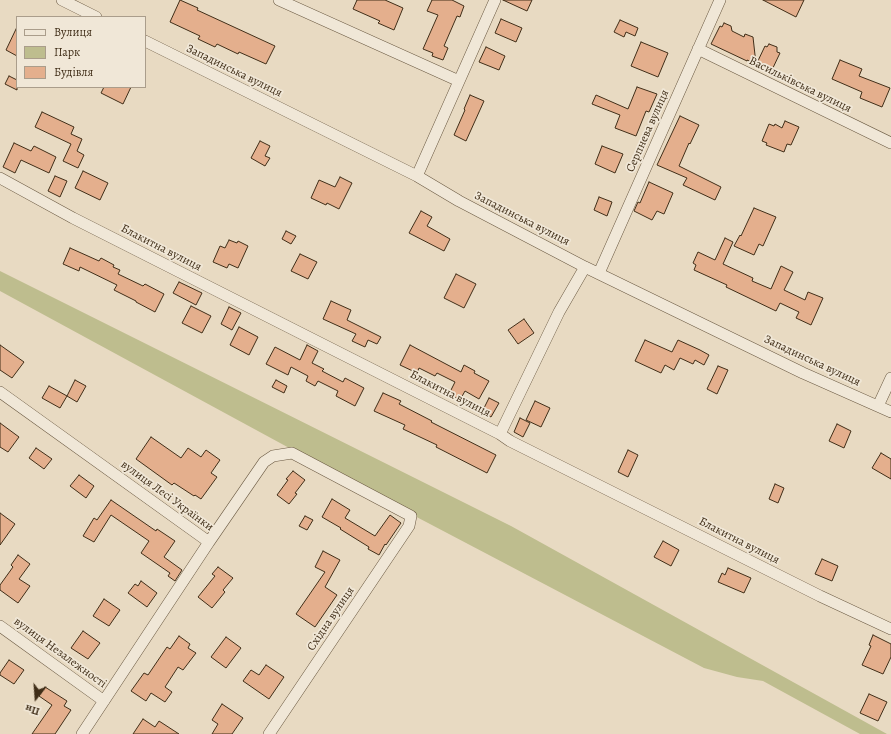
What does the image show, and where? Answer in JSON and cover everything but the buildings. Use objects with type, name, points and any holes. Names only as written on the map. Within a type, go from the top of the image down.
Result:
[{"type":"street","points":[[62,0],[94,16]]},
{"type":"street","points":[[279,0],[459,81]]},
{"type":"street","points":[[417,176],[495,0]]},
{"type":"street","name":"Серпнева вулиця","points":[[599,273],[720,0]]},
{"type":"street","name":"Западинська вулиця","points":[[146,41],[417,176],[458,201],[599,273],[803,373],[891,412]]},
{"type":"street","name":"Васильківська вулиця","points":[[698,49],[891,143]]},
{"type":"street","name":"Блакитна вулиця","points":[[0,178],[73,218],[500,434],[510,441],[820,596],[891,628]]},
{"type":"street","points":[[500,434],[559,312],[585,266]]},
{"type":"street","points":[[878,406],[891,378]]},
{"type":"street","name":"вулиця Лесі Українки","points":[[0,392],[209,542],[82,734]]},
{"type":"street","name":"Східна вулиця","points":[[209,542],[264,462],[273,456],[292,453],[410,516],[409,526],[269,734]]},
{"type":"street","name":"вулиця Незалежності","points":[[0,626],[104,701]]},
{"type":"green space","points":[[0,271],[511,526],[887,734],[860,734],[763,681],[737,677],[704,668],[409,513],[0,291]]}]
